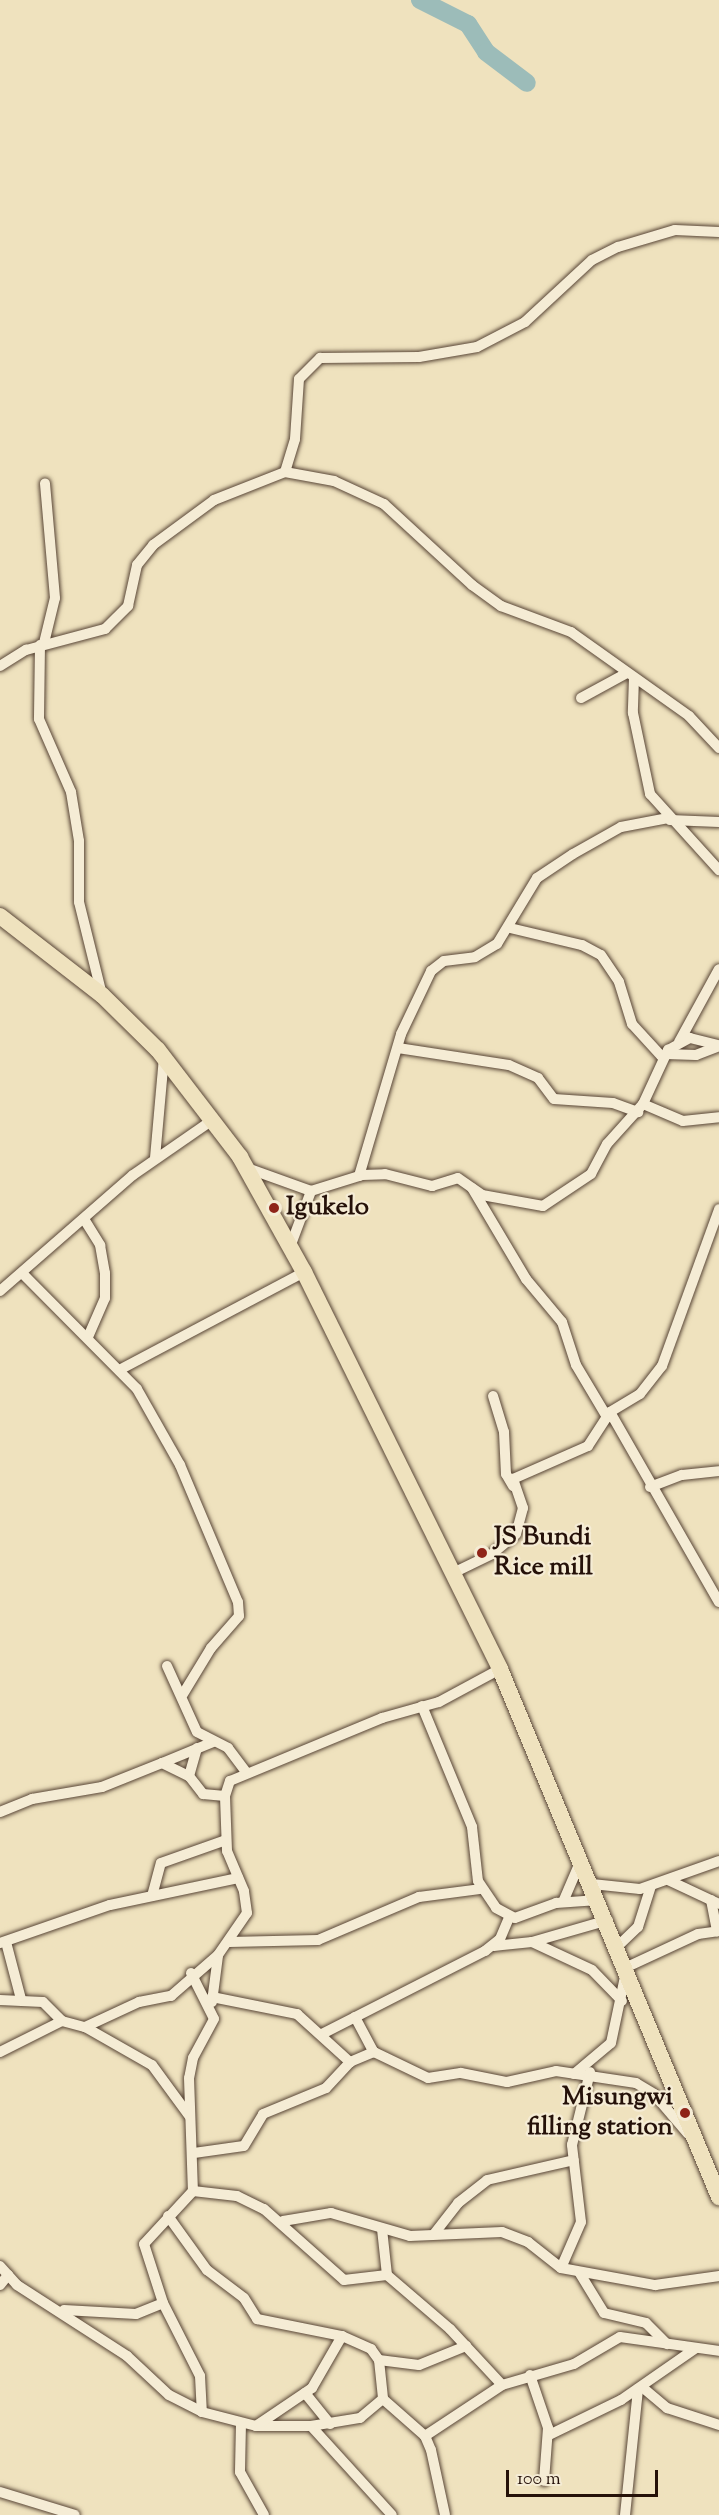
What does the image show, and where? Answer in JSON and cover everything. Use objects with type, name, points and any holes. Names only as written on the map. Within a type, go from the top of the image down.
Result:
[{"type":"highway","points":[[0,916],[102,995],[164,1057],[214,1119],[246,1168],[291,1247],[500,1669],[608,1920],[719,2197]]},
{"type":"street","points":[[285,472],[295,439],[299,379],[320,357],[419,357],[477,347],[525,322],[592,260],[618,247],[675,231],[719,232]]},
{"type":"street","points":[[0,666],[42,644],[91,634],[117,621],[128,606],[137,565],[153,545],[214,500],[285,472],[334,481],[376,499],[501,606],[572,632],[689,716],[719,748]]},
{"type":"street","points":[[45,483],[55,598],[42,644],[39,718],[71,792],[79,841],[79,902],[102,995]]},
{"type":"street","points":[[581,698],[631,675]]},
{"type":"street","points":[[631,675],[633,713],[650,795],[669,819],[719,870]]},
{"type":"street","points":[[359,1176],[398,1047],[430,971],[444,961],[488,951],[510,928],[540,875],[621,827],[669,819],[719,822]]},
{"type":"street","points":[[510,928],[582,945],[601,955],[619,982],[632,1024],[664,1056],[696,1055],[719,1046]]},
{"type":"street","points":[[246,1168],[311,1191],[359,1176],[386,1174],[432,1186],[458,1178],[472,1188],[526,1205],[554,1202],[591,1174],[607,1144],[640,1108],[664,1056],[679,1042],[719,969]]},
{"type":"street","points":[[679,1042],[699,1038],[719,1046]]},
{"type":"street","points":[[398,1047],[509,1065],[538,1078],[554,1100],[614,1103],[683,1121],[719,1117]]},
{"type":"street","points":[[155,1158],[164,1057]]},
{"type":"street","points":[[0,1291],[155,1158],[214,1119]]},
{"type":"street","points":[[472,1188],[526,1279],[562,1322],[576,1365],[609,1414],[719,1602]]},
{"type":"street","points":[[291,1247],[311,1191]]},
{"type":"street","points":[[513,1485],[522,1473],[588,1446],[609,1414],[640,1394],[663,1366],[719,1209]]},
{"type":"street","points":[[84,1219],[105,1256],[105,1298],[88,1338]]},
{"type":"street","points":[[121,1369],[304,1272]]},
{"type":"street","points":[[22,1273],[121,1369],[180,1465],[240,1608],[183,1694]]},
{"type":"street","points":[[453,1573],[492,1554],[516,1534],[523,1508],[506,1474],[504,1432],[493,1396]]},
{"type":"street","points":[[651,1487],[682,1475],[719,1471]]},
{"type":"street","points":[[167,1666],[183,1694],[197,1732],[228,1748],[246,1772]]},
{"type":"street","points":[[85,2027],[139,2002],[166,1998],[191,1973],[218,1955],[247,1913],[226,1840],[225,1796],[230,1781],[246,1772],[422,1706],[500,1669]]},
{"type":"street","points":[[422,1706],[470,1820],[481,1889],[509,1918]]},
{"type":"street","points":[[0,1812],[32,1799],[102,1787],[213,1742]]},
{"type":"street","points":[[189,1776],[197,1748]]},
{"type":"street","points":[[162,1763],[189,1776],[203,1794],[225,1796]]},
{"type":"street","points":[[152,1896],[161,1863],[226,1840]]},
{"type":"street","points":[[563,1902],[581,1860]]},
{"type":"street","points":[[592,1884],[627,1890],[651,1886],[719,1861]]},
{"type":"street","points":[[21,1999],[3,1943],[86,1912],[238,1878]]},
{"type":"street","points":[[574,2074],[597,2058],[611,2043],[622,2001],[627,1967],[698,1934],[718,1931],[715,1902],[668,1880]]},
{"type":"street","points":[[618,1946],[638,1927],[651,1886]]},
{"type":"street","points":[[229,1942],[318,1940],[419,1897],[481,1889]]},
{"type":"street","points":[[494,1946],[509,1918],[563,1902],[598,1900]]},
{"type":"street","points":[[322,2034],[494,1946],[532,1942],[608,1920]]},
{"type":"street","points":[[532,1942],[592,1970],[622,2001]]},
{"type":"street","points":[[202,2412],[200,2376],[163,2303],[144,2244],[193,2192],[191,2065],[214,2025],[212,1997],[218,1955]]},
{"type":"street","points":[[191,1973],[212,2010]]},
{"type":"street","points":[[212,1997],[297,2014],[322,2034],[350,2062]]},
{"type":"street","points":[[0,2000],[21,1999],[46,2004],[62,2021],[85,2027],[152,2065],[192,2119]]},
{"type":"street","points":[[355,2017],[374,2052],[432,2079],[461,2073],[507,2082],[556,2070],[645,2087],[696,2143]]},
{"type":"street","points":[[0,2052],[62,2021]]},
{"type":"street","points":[[194,2153],[244,2146],[263,2114],[326,2088],[350,2062],[374,2052]]},
{"type":"street","points":[[561,2268],[580,2222],[574,2160],[574,2126],[588,2077],[597,2058]]},
{"type":"street","points":[[434,2234],[458,2203],[487,2180],[574,2160]]},
{"type":"street","points":[[193,2192],[237,2196],[283,2221],[344,2280],[387,2275]]},
{"type":"street","points":[[283,2221],[331,2214],[382,2229],[434,2234],[502,2232],[528,2242],[561,2268],[579,2272],[666,2285],[719,2276]]},
{"type":"street","points":[[168,2216],[207,2270],[244,2298],[257,2319],[342,2336],[371,2349],[379,2361],[383,2399],[425,2436],[437,2466],[445,2515]]},
{"type":"street","points":[[382,2229],[387,2275],[466,2346],[502,2385]]},
{"type":"street","points":[[0,2266],[8,2275],[127,2356],[169,2395],[202,2412],[256,2426],[311,2426],[360,2418],[383,2399]]},
{"type":"street","points":[[579,2272],[604,2313],[646,2323],[667,2344]]},
{"type":"street","points":[[0,2285],[8,2275]]},
{"type":"street","points":[[61,2310],[130,2314],[163,2303]]},
{"type":"street","points":[[256,2426],[305,2393],[342,2336]]},
{"type":"street","points":[[425,2436],[502,2385],[574,2364],[620,2337],[719,2351]]},
{"type":"street","points":[[379,2361],[419,2365],[466,2346]]},
{"type":"street","points":[[549,2435],[640,2388],[696,2348]]},
{"type":"street","points":[[530,2375],[549,2435],[544,2481]]},
{"type":"street","points":[[640,2388],[667,2408],[719,2425]]},
{"type":"street","points":[[625,2515],[640,2388]]},
{"type":"street","points":[[305,2393],[330,2424]]},
{"type":"street","points":[[241,2423],[240,2472],[264,2515]]},
{"type":"street","points":[[311,2426],[392,2515]]},
{"type":"street","points":[[0,2492],[75,2515]]},
{"type":"waterway","points":[[420,0],[468,24],[486,52],[527,83]]},
{"type":"place","name":"Igukelo","points":[[274,1208]]},
{"type":"place","name":"JS Bundi Rice mill","points":[[482,1553]]},
{"type":"place","name":"Misungwi filling station","points":[[685,2113]]}]
